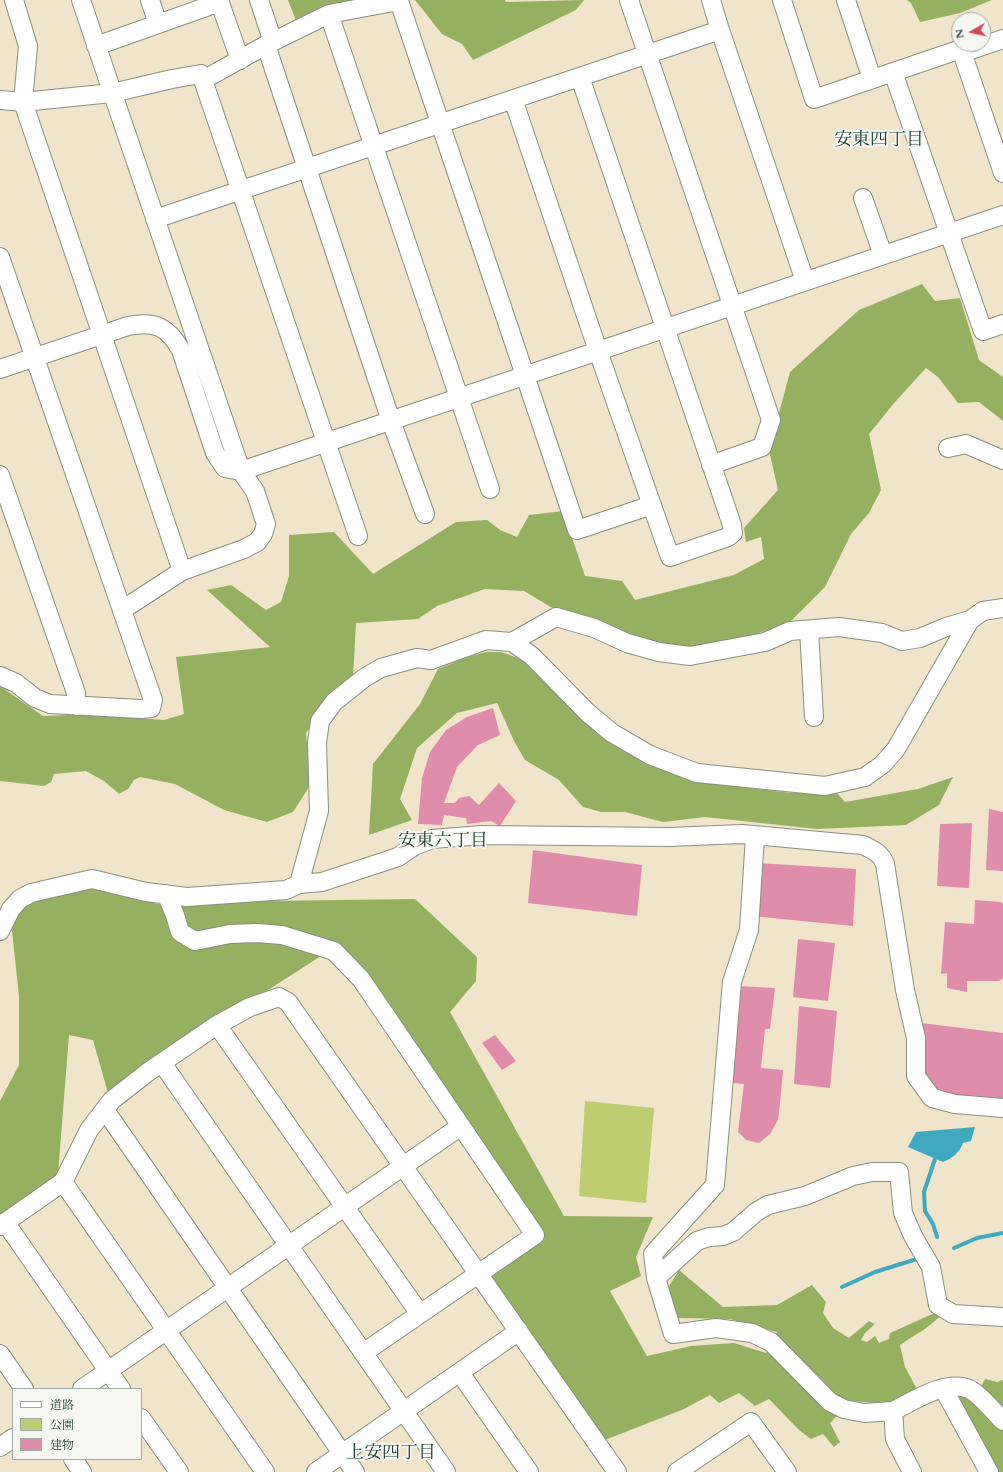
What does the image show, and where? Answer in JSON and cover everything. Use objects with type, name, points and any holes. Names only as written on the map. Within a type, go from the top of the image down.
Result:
[{"type":"street","points":[[14,0],[28,46],[23,102],[182,571]]},
{"type":"street","points":[[81,0],[241,471],[255,491],[266,524],[263,534],[257,542],[244,549],[182,571],[122,610]]},
{"type":"street","points":[[150,0],[158,24]]},
{"type":"street","points":[[259,0],[269,44],[307,168],[392,421],[425,514]]},
{"type":"street","points":[[629,0],[771,420],[762,447],[712,466]]},
{"type":"street","points":[[782,0],[814,99],[961,49],[1003,173]]},
{"type":"street","points":[[846,0],[872,79]]},
{"type":"street","points":[[96,46],[220,1],[240,60]]},
{"type":"street","points":[[203,80],[269,44],[329,14],[399,1],[577,530],[652,505]]},
{"type":"street","points":[[713,1],[720,30],[805,281]]},
{"type":"street","points":[[329,14],[490,490]]},
{"type":"street","points":[[155,219],[720,30]]},
{"type":"street","points":[[962,53],[1003,39]]},
{"type":"street","points":[[893,72],[983,330],[1003,324]]},
{"type":"street","points":[[0,100],[23,102],[112,93],[201,74],[358,536]]},
{"type":"street","points":[[513,99],[598,351],[670,557],[728,538],[732,533],[732,525],[580,76]]},
{"type":"street","points":[[863,198],[883,255]]},
{"type":"street","points":[[0,369],[128,326],[146,323],[161,327],[173,336],[181,350],[215,453],[226,468],[241,471],[1003,215]]},
{"type":"street","points":[[0,256],[153,700],[151,708],[141,709],[50,704],[35,698],[16,683],[0,676]]},
{"type":"street","points":[[948,448],[966,444],[1003,460]]},
{"type":"street","points":[[0,475],[76,693],[76,706]]},
{"type":"street","points":[[512,642],[556,617],[594,628],[627,643],[659,652],[690,656],[765,642],[790,631],[839,627],[882,633],[902,641],[920,638],[946,627],[970,620],[983,611],[1003,608]]},
{"type":"street","points":[[299,884],[320,811],[317,742],[320,721],[326,711],[364,678],[380,668],[417,658],[431,660],[486,640],[512,642],[532,656],[586,712],[607,728],[650,755],[697,773],[825,786],[865,777],[883,764],[896,749],[970,620]]},
{"type":"street","points":[[809,630],[814,718]]},
{"type":"street","points":[[0,931],[11,909],[20,899],[31,893],[48,888],[92,879],[146,892],[188,897],[286,890],[299,884],[322,882],[391,859],[414,846],[432,839],[482,835],[669,837],[715,834],[862,845],[875,851],[882,857],[885,864],[904,990],[916,1038],[916,1076],[932,1098],[955,1104],[1003,1108]]},
{"type":"street","points":[[755,836],[749,930],[732,982],[715,1185],[653,1254],[656,1278],[673,1334],[716,1328],[752,1334],[771,1342],[830,1402],[844,1409],[864,1413],[893,1411],[943,1388],[957,1386],[970,1389],[1003,1420]]},
{"type":"street","points":[[166,894],[176,915],[180,932],[195,941],[230,934],[257,933],[282,935],[334,951],[361,979],[535,1235],[364,1353]]},
{"type":"street","points":[[120,1388],[3,1224],[63,1182],[89,1130],[112,1100],[217,1025],[250,1007],[278,997],[288,1002],[617,1472]]},
{"type":"street","points":[[217,1025],[420,1314]]},
{"type":"street","points":[[162,1063],[446,1472]]},
{"type":"street","points":[[105,1110],[355,1472]]},
{"type":"street","points":[[83,1388],[461,1126]]},
{"type":"street","points":[[656,1278],[698,1241],[708,1237],[724,1236],[733,1232],[756,1212],[768,1205],[805,1196],[853,1176],[872,1172],[899,1172],[903,1213],[913,1236],[931,1268],[938,1305],[953,1314],[1003,1316]]},
{"type":"street","points":[[63,1182],[265,1472]]},
{"type":"street","points":[[316,1472],[519,1331]]},
{"type":"street","points":[[0,1354],[23,1388]]},
{"type":"street","points":[[460,1373],[529,1472]]},
{"type":"street","points":[[943,1388],[989,1472]]},
{"type":"street","points":[[893,1411],[895,1439],[912,1472]]},
{"type":"street","points":[[142,1419],[179,1472]]},
{"type":"street","points":[[677,1472],[700,1466],[751,1422],[787,1472]]},
{"type":"street","points":[[0,1447],[12,1439]]},
{"type":"street","points":[[74,1460],[82,1472]]},
{"type":"green space","points":[[288,0],[375,0],[297,23]]},
{"type":"green space","points":[[415,0],[505,0],[506,2],[584,0],[576,10],[473,60],[462,44],[442,34]]},
{"type":"green space","points":[[907,0],[992,0],[962,12],[951,12],[951,15],[920,22],[911,3]]},
{"type":"green space","points":[[922,284],[935,301],[960,298],[979,360],[1003,377],[1003,421],[979,402],[958,403],[938,377],[926,368],[895,402],[869,434],[881,490],[869,513],[851,534],[825,587],[789,623],[741,639],[690,647],[629,639],[554,609],[524,591],[485,589],[437,606],[418,619],[356,623],[353,679],[327,703],[306,733],[311,784],[293,812],[267,822],[224,810],[175,784],[140,777],[134,780],[128,789],[119,794],[104,781],[86,771],[54,774],[51,782],[44,786],[0,781],[0,686],[43,716],[91,714],[164,720],[184,714],[176,657],[270,647],[207,590],[231,585],[266,610],[281,602],[289,576],[289,535],[334,532],[373,574],[456,522],[487,520],[500,530],[517,537],[529,515],[563,511],[585,576],[622,581],[635,600],[734,575],[764,559],[761,537],[746,542],[744,528],[778,490],[769,450],[790,372],[859,310]]},
{"type":"green space","points":[[487,652],[501,652],[529,662],[596,731],[633,756],[694,779],[724,785],[791,793],[837,793],[845,802],[918,789],[953,777],[939,805],[906,825],[817,829],[705,817],[663,822],[625,812],[601,812],[583,807],[559,780],[525,760],[514,741],[497,703],[457,713],[417,748],[400,799],[412,820],[369,835],[373,764],[420,704],[438,669],[470,656]]},
{"type":"green space","points":[[88,887],[158,904],[180,906],[266,901],[415,899],[477,957],[476,981],[450,1012],[564,1216],[653,1217],[636,1257],[641,1276],[610,1291],[647,1356],[691,1346],[734,1343],[766,1353],[777,1332],[730,1319],[676,1318],[666,1291],[679,1270],[723,1307],[777,1305],[812,1285],[826,1302],[823,1313],[833,1328],[849,1338],[869,1321],[875,1324],[865,1333],[861,1340],[867,1342],[875,1336],[879,1343],[889,1339],[890,1333],[939,1311],[940,1316],[935,1321],[900,1345],[905,1367],[918,1391],[887,1404],[852,1401],[830,1423],[840,1442],[834,1447],[823,1434],[811,1439],[799,1430],[769,1399],[755,1406],[739,1393],[719,1403],[710,1395],[684,1409],[605,1440],[490,1277],[544,1237],[338,945],[108,1093],[93,1040],[69,1035],[58,1174],[0,1215],[0,1101],[19,1065],[19,996],[12,931],[14,920],[22,907],[53,893]]},
{"type":"green space","points":[[585,1101],[654,1108],[646,1203],[579,1196]]},
{"type":"green space","points":[[985,1379],[997,1382],[1003,1380],[1003,1414],[978,1392]]},
{"type":"green space","points":[[965,1393],[1003,1428],[1003,1472],[993,1472],[953,1398]]},
{"type":"water","points":[[975,1127],[971,1141],[963,1143],[960,1150],[955,1155],[943,1162],[908,1147],[916,1132]]},
{"type":"building","points":[[493,708],[500,735],[478,745],[457,767],[444,803],[455,803],[459,798],[469,796],[479,805],[499,783],[516,801],[500,826],[491,821],[467,824],[466,818],[444,815],[442,825],[418,824],[422,778],[430,752],[446,730],[467,717]]},
{"type":"building","points":[[989,809],[1003,812],[1003,871],[986,870]]},
{"type":"building","points":[[972,823],[969,888],[937,886],[940,824]]},
{"type":"building","points":[[533,850],[642,865],[637,916],[528,903]]},
{"type":"building","points":[[756,863],[856,869],[853,926],[752,916]]},
{"type":"building","points":[[975,900],[1001,902],[1003,904],[1003,978],[999,981],[967,981],[967,992],[947,988],[947,973],[941,974],[945,922],[974,924]]},
{"type":"building","points":[[798,939],[835,943],[828,1001],[793,997]]},
{"type":"building","points":[[738,986],[775,988],[770,1029],[765,1029],[761,1068],[783,1070],[781,1093],[778,1120],[770,1134],[759,1143],[746,1140],[738,1132],[744,1084],[733,1083]]},
{"type":"building","points":[[799,1006],[837,1011],[830,1088],[794,1084]]},
{"type":"building","points":[[921,1023],[1003,1033],[1003,1103],[936,1095],[920,1072]]},
{"type":"building","points":[[495,1035],[516,1061],[502,1070],[482,1043]]},
{"type":"waterway","points":[[935,1159],[924,1192],[925,1211],[933,1224],[937,1237]]},
{"type":"waterway","points":[[954,1248],[977,1238],[1003,1233]]},
{"type":"waterway","points":[[842,1287],[875,1272],[920,1258]]},
{"type":"district","name":"安東四丁目","points":[[879,141]]},
{"type":"district","name":"安東六丁目","points":[[443,842]]},
{"type":"district","name":"上安四丁目","points":[[391,1454]]}]
